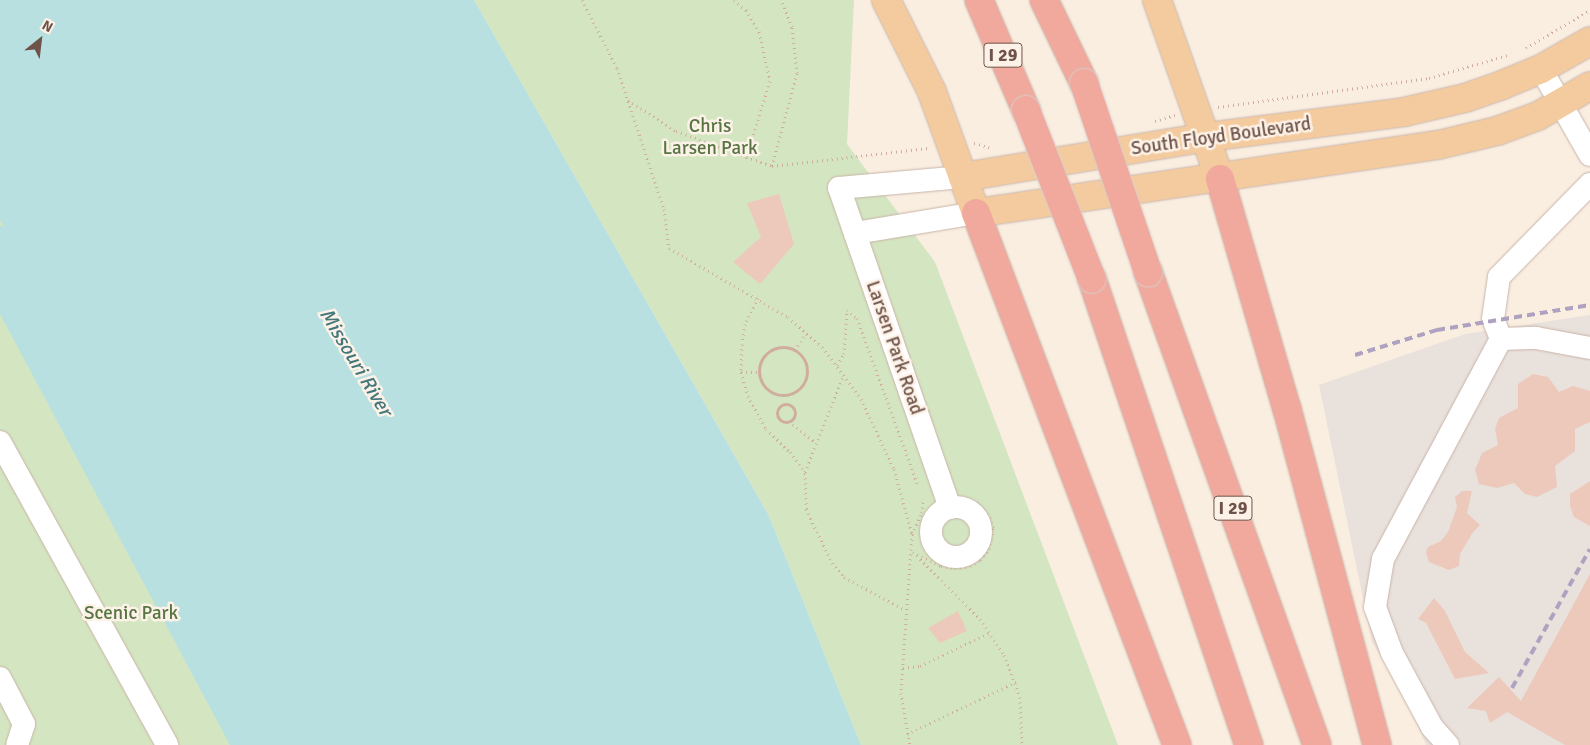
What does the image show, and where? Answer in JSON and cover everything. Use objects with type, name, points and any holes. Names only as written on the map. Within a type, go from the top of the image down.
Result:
[{"type":"highway","name":"I 29","points":[[979,0],[1026,110],[1092,279],[1249,745]]},
{"type":"highway","name":"I 29","points":[[1044,0],[1084,83],[1148,272],[1317,745]]},
{"type":"highway","points":[[1220,179],[1287,409],[1377,745]]},
{"type":"highway","points":[[976,213],[1176,745]]},
{"type":"main road","points":[[886,0],[932,92],[976,213],[1220,179],[1438,145],[1497,131],[1561,103],[1590,86]]},
{"type":"main road","points":[[1157,0],[1207,137],[1220,179]]},
{"type":"main road","name":"South Floyd Boulevard","points":[[963,177],[1207,137],[1404,112],[1465,98],[1541,69],[1590,41]]},
{"type":"street","points":[[1541,69],[1590,155]]},
{"type":"street","name":"South Floyd Boulevard","points":[[839,188],[963,177]]},
{"type":"street","points":[[1448,745],[1432,726],[1392,653],[1375,607],[1383,560],[1501,339],[1493,318],[1499,277],[1590,184]]},
{"type":"street","name":"Larsen Park Road","points":[[839,188],[950,508]]},
{"type":"street","points":[[855,233],[976,213]]},
{"type":"street","points":[[1501,339],[1536,338],[1590,348]]},
{"type":"street","points":[[0,442],[167,745]]},
{"type":"street","points":[[0,678],[36,745]]},
{"type":"street","points":[[17,745],[24,724]]},
{"type":"path","points":[[582,0],[617,68],[664,209],[669,248],[758,298],[788,317],[806,333],[844,374],[876,428],[894,468],[912,534],[912,551],[905,610],[902,712],[910,745]]},
{"type":"path","points":[[734,0],[746,10],[759,32],[770,81],[746,158]]},
{"type":"path","points":[[772,166],[797,73],[792,27],[780,0]]},
{"type":"path","points":[[758,298],[745,324],[741,372],[743,386],[766,429],[790,452],[805,473]]},
{"type":"path","points":[[837,365],[844,354],[847,310],[857,318],[923,499],[922,513],[912,534]]},
{"type":"path","points":[[795,350],[806,333]]},
{"type":"path","points":[[773,349],[795,350],[806,362],[806,378],[796,391],[783,394],[767,388],[760,372],[762,360],[773,349]]},
{"type":"path","points":[[741,372],[760,372]]},
{"type":"path","points":[[844,374],[815,442],[805,473],[806,509],[832,563],[844,577],[905,610]]},
{"type":"path","points":[[783,394],[784,404]]},
{"type":"path","points":[[784,404],[777,410],[777,416],[780,421],[789,421],[815,442]]},
{"type":"path","points":[[784,404],[794,409],[795,414],[789,421]]},
{"type":"path","points":[[912,551],[927,560],[955,568],[970,566],[980,560],[989,549],[993,528],[990,518],[976,501]]},
{"type":"path","points":[[912,551],[991,632],[1016,682],[1021,713],[1022,745]]},
{"type":"path","points":[[903,668],[920,666],[991,632]]},
{"type":"path","points":[[907,734],[1016,682]]},
{"type":"shaded area","points":[[1590,315],[1590,745],[1426,745],[1407,699],[1372,642],[1319,385],[1465,334]]},
{"type":"green space","name":"Chris Larsen Park","points":[[474,0],[854,0],[847,144],[935,262],[1118,745],[861,745],[768,514]]},
{"type":"green space","name":"Scenic Park","points":[[0,68],[344,745],[0,745]]},
{"type":"water","name":"Missouri River","points":[[0,0],[474,0],[768,514],[861,745],[230,745],[0,314],[0,225],[5,228],[0,220]]},
{"type":"building","points":[[779,194],[794,244],[760,284],[733,262],[761,237],[747,203]]},
{"type":"building","points":[[1533,374],[1548,377],[1559,392],[1573,386],[1590,391],[1590,422],[1575,429],[1575,451],[1555,466],[1557,487],[1537,497],[1525,494],[1514,483],[1497,488],[1479,484],[1475,470],[1482,453],[1498,445],[1495,429],[1499,418],[1518,408],[1518,384]]},
{"type":"building","points":[[1590,481],[1590,526],[1574,517],[1570,506],[1570,494]]},
{"type":"building","points":[[1462,491],[1472,491],[1467,513],[1480,525],[1473,532],[1460,554],[1459,566],[1449,570],[1429,562],[1426,552],[1428,547],[1441,541],[1448,532],[1457,507],[1455,497]]},
{"type":"building","points":[[1590,574],[1590,745],[1565,745],[1507,712],[1490,723],[1486,711],[1467,708],[1499,677],[1521,701]]},
{"type":"building","points":[[1434,598],[1445,611],[1465,652],[1489,673],[1455,679],[1426,623],[1418,619]]},
{"type":"building","points":[[958,611],[967,631],[940,643],[928,628]]},
{"type":"railway","points":[[1355,355],[1437,330],[1590,305]]},
{"type":"railway","points":[[1512,688],[1590,549]]}]
